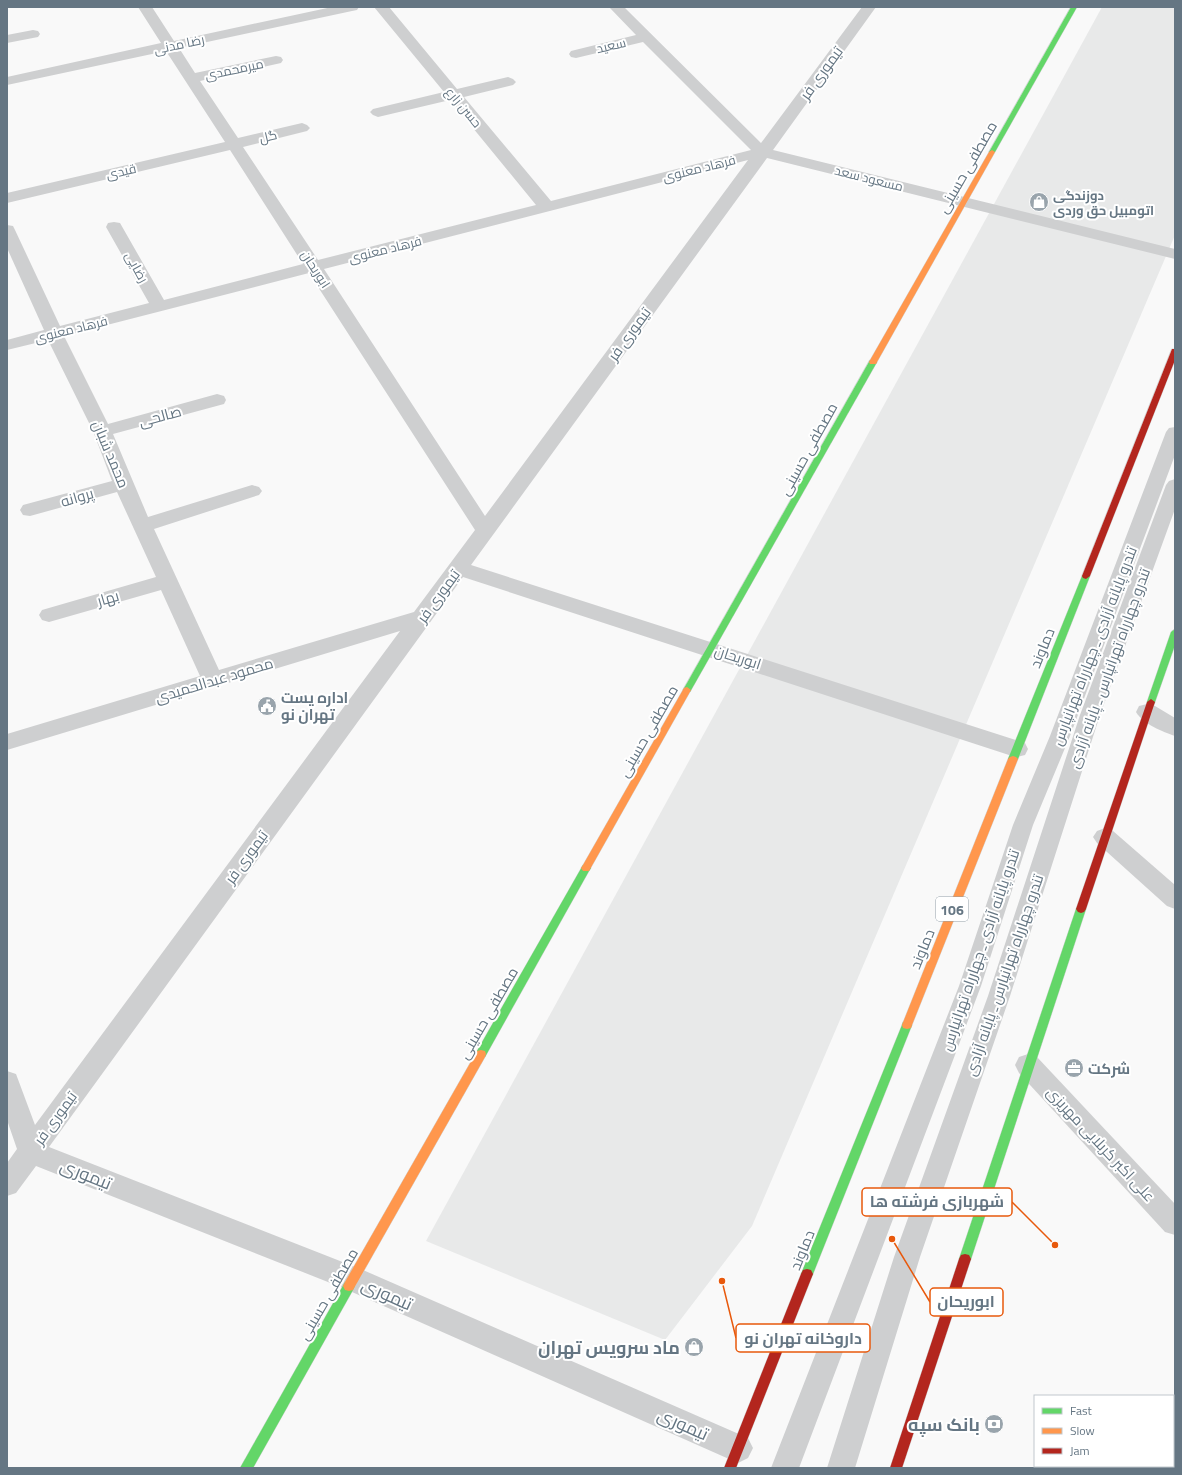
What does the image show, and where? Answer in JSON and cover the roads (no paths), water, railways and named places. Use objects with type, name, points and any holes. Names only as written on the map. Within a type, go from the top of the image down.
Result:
[{"type":"street","name":"ابوریحان","points":[[145,7],[485,531]]},
{"type":"street","name":"رضا مدنی","points":[[7,81],[352,7]]},
{"type":"street","name":"حسن زارع","points":[[380,7],[547,207]]},
{"type":"street","points":[[616,7],[762,152]]},
{"type":"street","name":"تیموری فر","points":[[7,1184],[19,1156],[422,617],[869,7]]},
{"type":"street","name":"مصطفی حسینی","points":[[246,1468],[1074,7]]},
{"type":"street","points":[[7,39],[33,34]]},
{"type":"street","name":"سعید","points":[[576,54],[646,37]]},
{"type":"street","name":"میرمحمدی","points":[[192,78],[276,60]]},
{"type":"street","points":[[378,112],[508,82]]},
{"type":"street","name":"گل","points":[[234,144],[302,128]]},
{"type":"street","name":"قیدی","points":[[7,198],[234,144]]},
{"type":"street","name":"مسعود سعد","points":[[762,152],[1175,254]]},
{"type":"street","name":"فرهاد معنوی","points":[[7,345],[762,152]]},
{"type":"street","name":"رضایی","points":[[114,227],[159,306]]},
{"type":"street","name":"محمد شبان","points":[[7,230],[54,333],[102,432],[123,484],[213,680]]},
{"type":"street","name":"دماوند","points":[[734,1458],[1175,351]]},
{"type":"street","name":"صالحی","points":[[102,432],[217,400]]},
{"type":"street","name":"پروانه","points":[[30,510],[123,484]]},
{"type":"street","points":[[143,526],[252,491]]},
{"type":"street","name":"ابوریحان","points":[[458,568],[1017,749]]},
{"type":"street","name":"بهار","points":[[48,615],[168,581]]},
{"type":"street","name":"محمود عبدالحمیدی","points":[[7,742],[422,617]]},
{"type":"street","points":[[896,1468],[1028,1065],[1175,632]]},
{"type":"street","points":[[1148,712],[1175,728]]},
{"type":"street","points":[[1105,838],[1175,899]]},
{"type":"street","name":"علی اکبر کربلایی مهریزی","points":[[1028,1065],[1175,1223]]},
{"type":"street","points":[[7,1082],[19,1156]]},
{"type":"street","name":"تیموری","points":[[19,1156],[353,1279],[734,1458]]},
{"type":"lane","name":"تندرو پایانه آزادی ـ چهارراه تهرانپارس","points":[[785,1468],[970,986],[1023,826],[1060,736],[1175,432]]},
{"type":"lane","name":"تندرو چهارراه تهرانپارس ـ پایانه آزادی","points":[[840,1468],[907,1257],[999,996],[1090,715],[1175,485]]},
{"type":"place","name":"دوزندگی اتومبیل حق وردی","points":[[1039,202]]},
{"type":"place","name":"اداره پست تهران نو","points":[[267,706]]},
{"type":"place","name":"شرکت","points":[[1074,1068]]},
{"type":"place","name":"ابوریحان","points":[[892,1239]]},
{"type":"place","name":"شهربازی فرشته ها","points":[[1055,1245]]},
{"type":"place","name":"داروخانه تهران نو","points":[[722,1281]]},
{"type":"place","name":"ماد سرویس تهران","points":[[694,1347]]},
{"type":"place","name":"بانک سپه","points":[[994,1424]]}]
